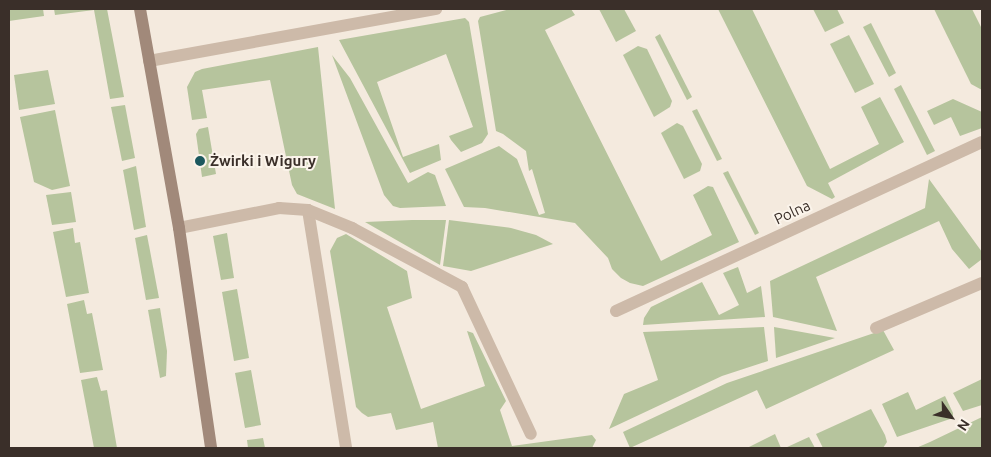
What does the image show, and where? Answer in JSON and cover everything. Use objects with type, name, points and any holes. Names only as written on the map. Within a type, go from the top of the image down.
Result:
[{"type":"street","points":[[140,9],[180,228],[211,448]]},
{"type":"street","points":[[149,61],[436,9]]},
{"type":"street","name":"Polna","points":[[616,311],[982,142]]},
{"type":"street","points":[[180,228],[279,208],[308,210],[352,228],[462,287],[531,434]]},
{"type":"street","points":[[308,210],[346,448]]},
{"type":"street","points":[[876,328],[982,283]]},
{"type":"green space","points":[[9,9],[43,9],[44,16],[9,21]]},
{"type":"green space","points":[[54,9],[107,9],[124,97],[110,99],[94,10],[55,15]]},
{"type":"green space","points":[[510,9],[571,9],[575,15],[545,30],[661,261],[712,235],[693,195],[708,186],[713,187],[739,242],[643,286],[630,283],[621,278],[612,269],[608,258],[575,223],[485,208],[464,207],[445,169],[499,146],[517,159],[539,215],[545,213],[532,169],[529,171],[526,151],[496,131],[478,21],[480,17]]},
{"type":"green space","points":[[599,9],[624,9],[636,31],[616,42]]},
{"type":"green space","points":[[718,9],[752,9],[830,169],[879,144],[861,107],[880,97],[904,142],[828,183],[835,197],[832,199],[807,186]]},
{"type":"green space","points":[[813,9],[837,9],[844,23],[825,32]]},
{"type":"green space","points":[[934,9],[972,9],[982,29],[982,90],[971,84]]},
{"type":"green space","points":[[465,18],[469,22],[488,134],[482,143],[461,152],[449,136],[473,127],[446,54],[377,82],[403,157],[439,144],[441,160],[410,173],[339,40]]},
{"type":"green space","points":[[871,23],[896,73],[889,77],[863,27]]},
{"type":"green space","points":[[660,34],[692,97],[687,100],[655,37]]},
{"type":"green space","points":[[849,35],[874,84],[855,93],[830,44]]},
{"type":"green space","points":[[638,46],[647,49],[672,101],[670,107],[654,117],[623,55]]},
{"type":"green space","points":[[318,47],[335,209],[297,194],[292,185],[270,80],[202,90],[207,118],[192,120],[187,87],[195,72],[202,69]]},
{"type":"green space","points":[[332,55],[350,78],[408,183],[428,172],[435,175],[446,206],[400,208],[393,206],[384,195]]},
{"type":"green space","points":[[48,70],[55,104],[19,110],[14,75]]},
{"type":"green space","points":[[901,85],[935,151],[927,155],[894,89]]},
{"type":"green space","points":[[953,99],[982,112],[982,128],[960,136],[951,117],[934,125],[927,111]]},
{"type":"green space","points":[[125,105],[135,158],[122,161],[111,107]]},
{"type":"green space","points":[[697,109],[722,159],[717,161],[692,111]]},
{"type":"green space","points":[[55,110],[70,186],[52,190],[34,182],[20,117]]},
{"type":"green space","points":[[677,123],[683,126],[702,164],[700,171],[684,179],[661,133]]},
{"type":"green space","points":[[208,127],[216,174],[202,177],[196,134],[199,129]]},
{"type":"green space","points":[[136,166],[146,227],[134,230],[123,170]]},
{"type":"green space","points":[[728,171],[759,233],[755,235],[723,173]]},
{"type":"green space","points":[[929,179],[982,252],[982,259],[969,269],[952,249],[939,221],[816,277],[837,331],[773,317],[770,281],[925,208]]},
{"type":"green space","points":[[71,192],[76,222],[52,225],[46,195]]},
{"type":"green space","points":[[446,220],[440,265],[365,222]]},
{"type":"green space","points":[[449,220],[511,228],[536,235],[553,244],[471,271],[443,266]]},
{"type":"green space","points":[[73,228],[75,243],[80,242],[89,293],[66,297],[53,232]]},
{"type":"green space","points":[[227,233],[234,278],[221,280],[213,236]]},
{"type":"green space","points":[[346,234],[407,271],[412,298],[387,307],[421,409],[485,386],[467,331],[473,333],[506,401],[500,410],[512,446],[592,435],[596,440],[592,448],[438,448],[433,422],[396,430],[391,413],[368,417],[362,413],[356,407],[330,251],[337,238]]},
{"type":"green space","points":[[147,235],[159,298],[146,300],[135,238]]},
{"type":"green space","points":[[738,267],[747,293],[761,286],[765,317],[643,325],[644,318],[651,307],[702,282],[719,315],[739,305],[723,273]]},
{"type":"green space","points":[[237,289],[249,358],[234,361],[222,292]]},
{"type":"green space","points":[[84,300],[87,314],[92,313],[103,370],[80,373],[67,304]]},
{"type":"green space","points":[[160,308],[167,351],[166,376],[160,378],[148,310]]},
{"type":"green space","points":[[764,327],[768,361],[722,376],[609,429],[624,394],[658,380],[643,332]]},
{"type":"green space","points":[[774,327],[835,338],[776,358]]},
{"type":"green space","points":[[883,330],[894,350],[766,409],[757,390],[630,448],[623,432],[727,383]]},
{"type":"green space","points":[[251,370],[261,425],[245,428],[235,373]]},
{"type":"green space","points":[[97,377],[101,391],[107,390],[117,448],[94,448],[81,380]]},
{"type":"green space","points":[[982,379],[982,405],[963,411],[953,393]]},
{"type":"green space","points":[[908,392],[916,410],[945,396],[953,413],[953,418],[897,437],[882,404]]},
{"type":"green space","points":[[871,409],[885,435],[887,442],[883,448],[823,448],[816,434]]},
{"type":"green space","points":[[982,417],[982,448],[916,448],[930,442]]},
{"type":"green space","points":[[775,434],[781,448],[747,448]]},
{"type":"green space","points":[[809,437],[815,448],[785,448]]},
{"type":"green space","points":[[263,438],[265,448],[248,448],[247,440]]},
{"type":"place","name":"Żwirki i Wigury","points":[[200,161]]}]
